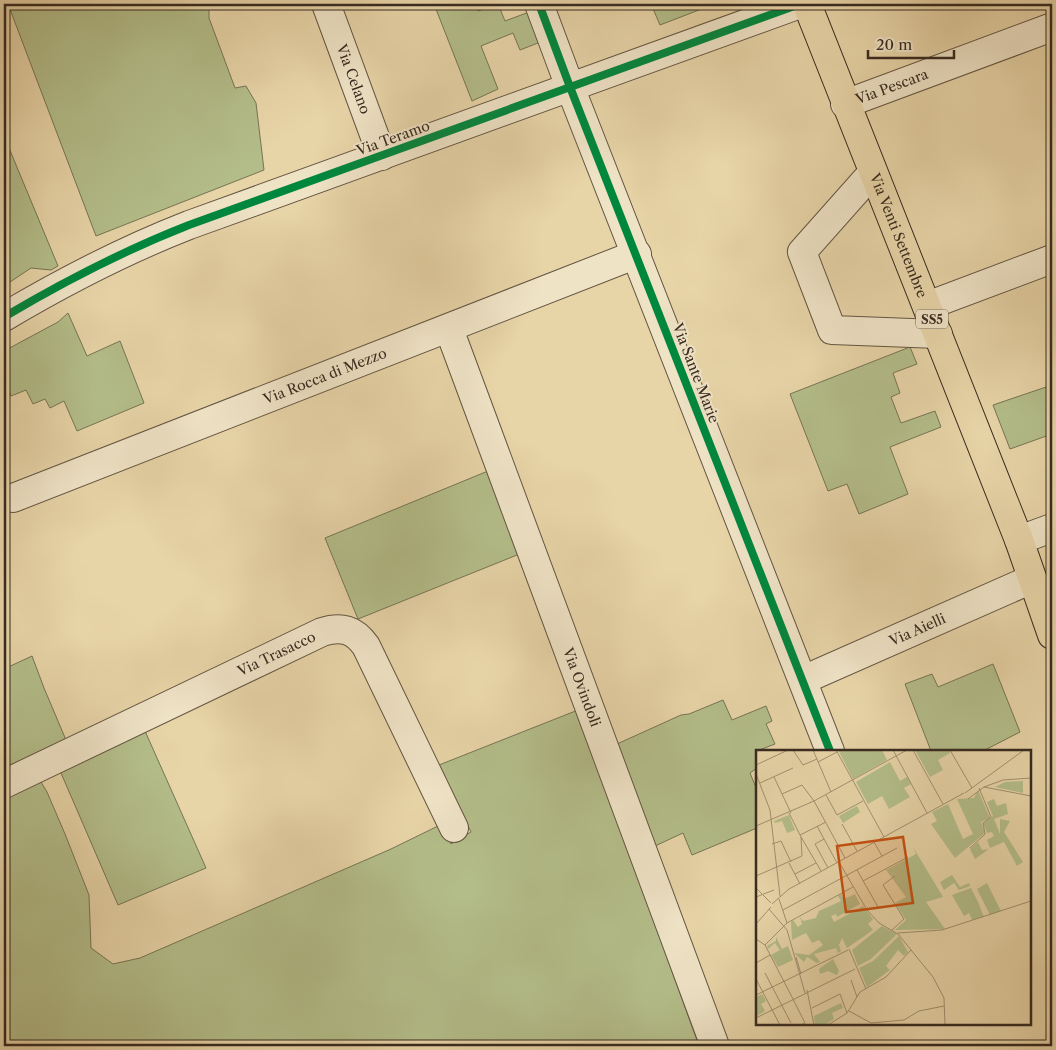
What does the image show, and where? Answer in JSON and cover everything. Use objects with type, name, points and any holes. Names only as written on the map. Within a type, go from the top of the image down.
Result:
[{"type":"main road","name":"Via Venti Settembre","points":[[807,4],[1019,540],[1052,635]]},
{"type":"street","name":"Via Celano","points":[[326,4],[382,156]]},
{"type":"street","name":"Via Sante Marie","points":[[539,4],[570,88],[637,254],[830,750]]},
{"type":"street","name":"Via Teramo","points":[[4,317],[163,235],[800,4]]},
{"type":"street","name":"Via Pescara","points":[[845,104],[1052,26]]},
{"type":"street","points":[[873,172],[802,252],[832,330],[938,334]]},
{"type":"street","name":"Via Rocca di Mezzo","points":[[13,498],[637,254]]},
{"type":"street","points":[[927,306],[1052,258]]},
{"type":"street","name":"Via Ovindoli","points":[[449,329],[715,1046]]},
{"type":"street","points":[[1019,540],[1052,528]]},
{"type":"street","name":"Via Aielli","points":[[803,680],[1032,579]]},
{"type":"street","name":"Via Trasacco","points":[[4,784],[322,632],[340,628],[354,632],[366,646],[454,828]]},
{"type":"green space","points":[[8,4],[209,4],[209,18],[235,88],[246,86],[256,103],[264,170],[96,236]]},
{"type":"green space","points":[[434,4],[475,4],[478,11],[498,4],[505,21],[532,11],[543,41],[520,50],[513,33],[481,46],[498,89],[472,101]]},
{"type":"green space","points":[[651,4],[711,4],[712,5],[660,25]]},
{"type":"green space","points":[[4,136],[58,266],[51,270],[31,268],[4,286]]},
{"type":"green space","points":[[68,313],[87,356],[120,341],[144,403],[77,431],[64,401],[50,408],[45,399],[33,404],[26,390],[11,396],[4,376],[4,351],[58,322]]},
{"type":"green space","points":[[910,347],[917,364],[893,373],[900,393],[891,397],[901,423],[935,411],[941,427],[890,447],[908,494],[859,514],[847,484],[828,491],[790,394]]},
{"type":"green space","points":[[1052,385],[1052,434],[1010,449],[993,405]]},
{"type":"green space","points":[[488,471],[522,553],[358,619],[325,538]]},
{"type":"green space","points":[[32,656],[66,740],[4,768],[4,669]]},
{"type":"green space","points":[[993,664],[1020,732],[985,750],[931,750],[905,684],[932,674],[938,687]]},
{"type":"green space","points":[[723,700],[732,720],[766,706],[772,721],[766,724],[775,744],[756,750],[756,769],[750,773],[756,788],[756,828],[692,855],[683,833],[655,846],[617,744],[681,715],[689,714]]},
{"type":"green space","points":[[578,710],[699,1046],[4,1046],[4,794],[31,781],[41,782],[65,834],[89,895],[91,948],[113,964],[140,958],[391,849],[440,825],[451,844],[471,832],[439,765]]},
{"type":"green space","points":[[145,731],[206,868],[118,905],[61,773],[67,764]]},
{"type":"cycle path","points":[[539,4],[830,750]]},
{"type":"cycle path","points":[[4,317],[95,267],[189,225],[800,4]]}]
